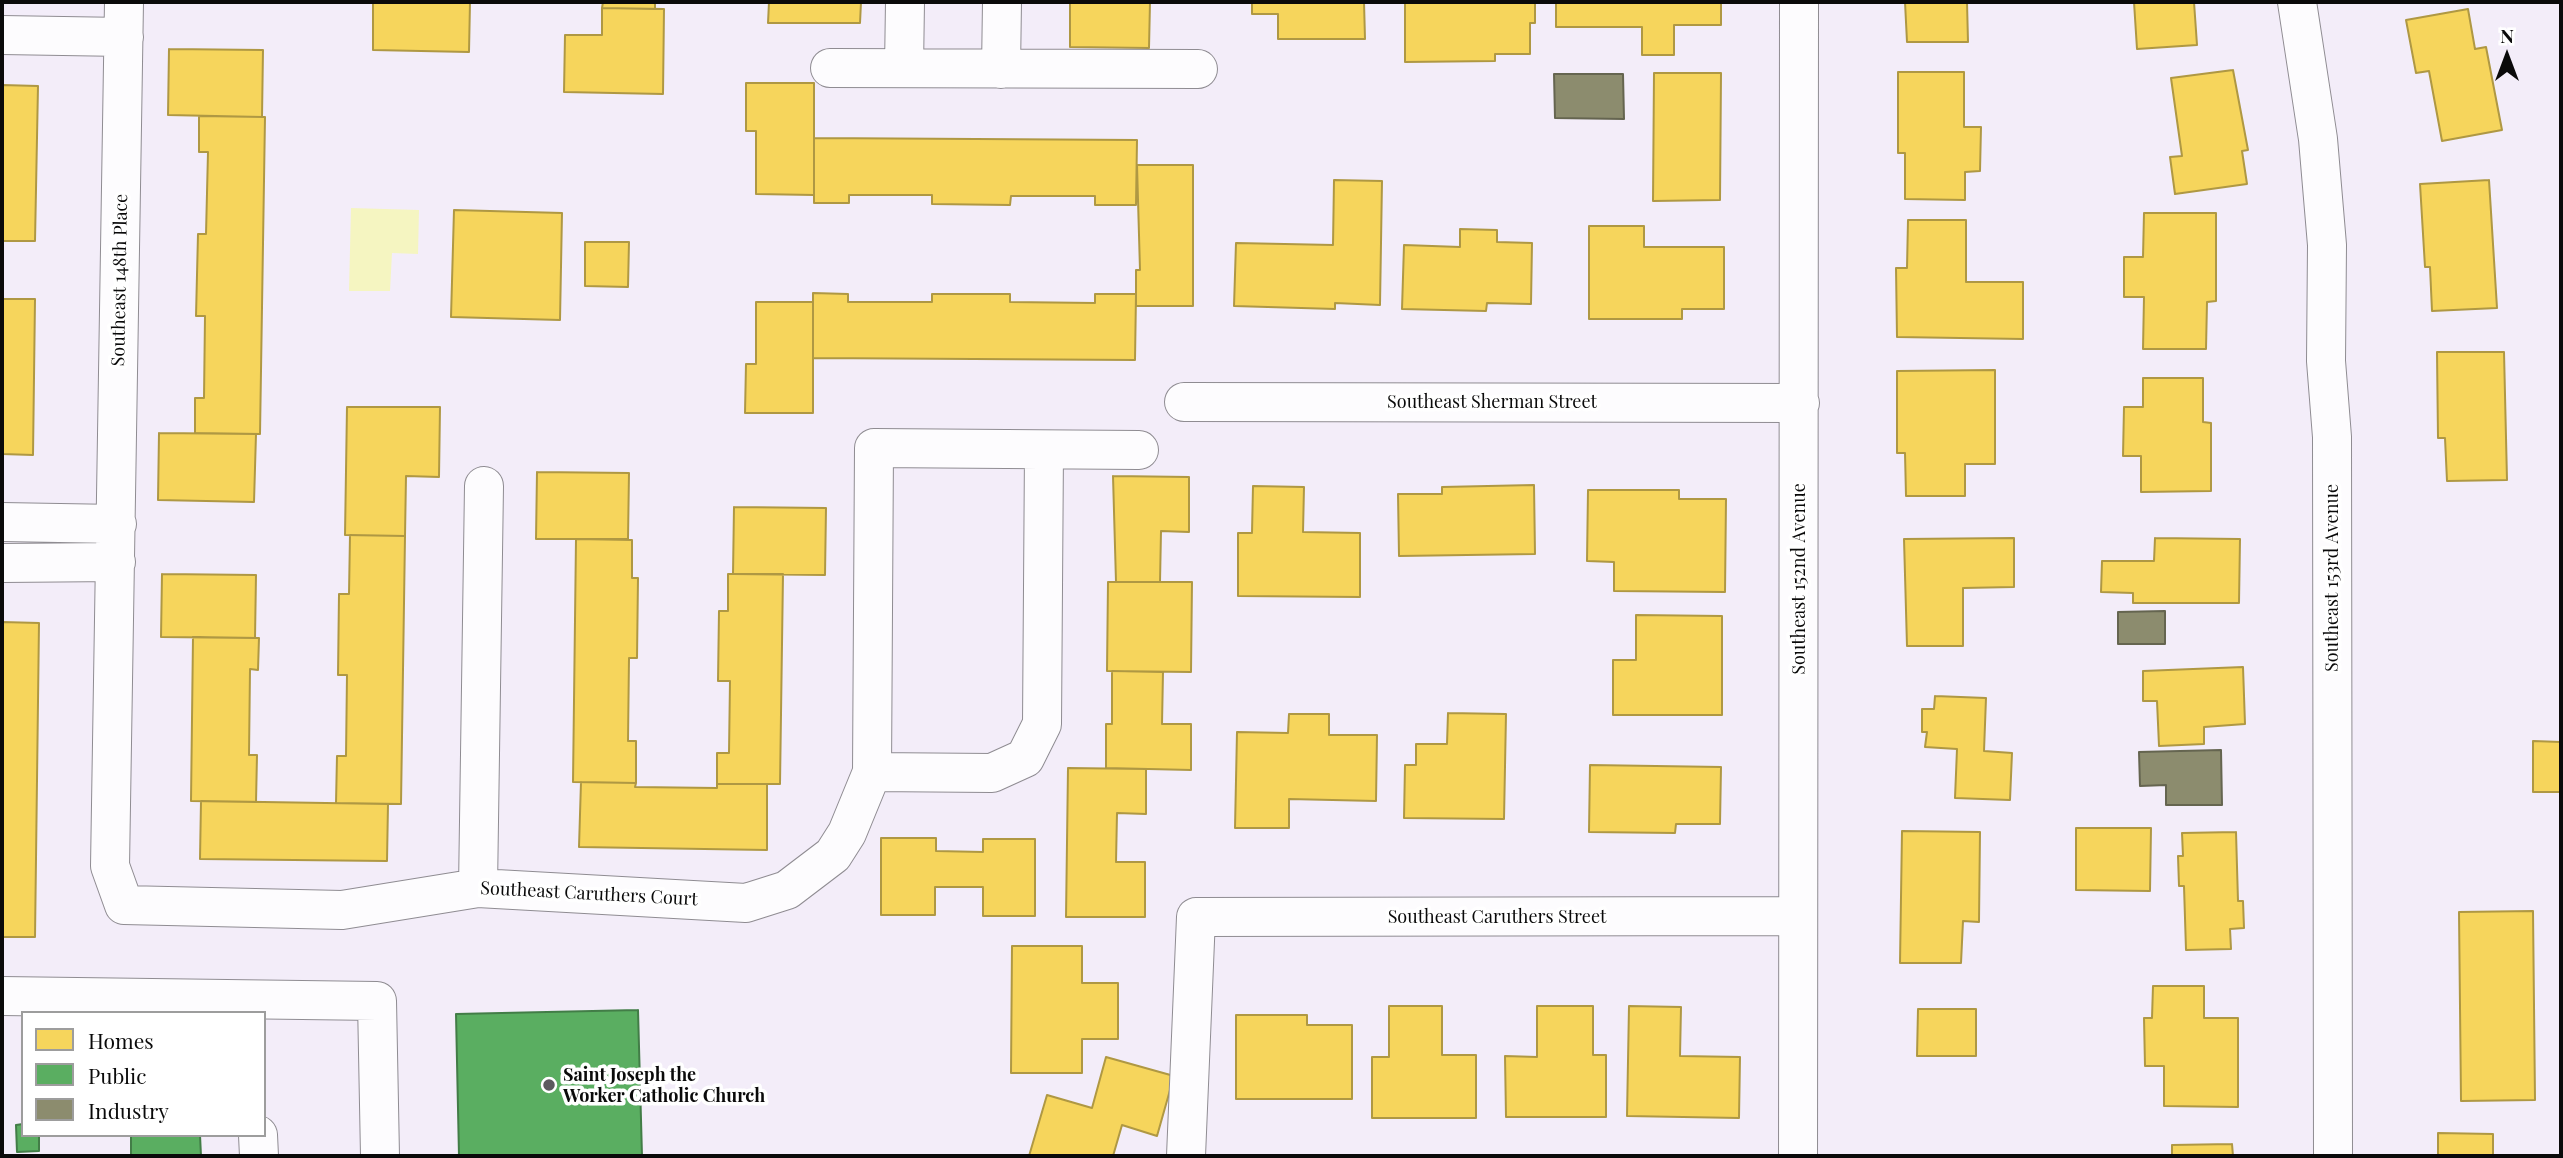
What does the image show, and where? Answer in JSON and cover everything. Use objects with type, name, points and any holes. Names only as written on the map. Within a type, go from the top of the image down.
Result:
[{"type":"street","points":[[904,68],[905,2]]},
{"type":"street","points":[[1001,69],[1002,2]]},
{"type":"street","name":"Southeast 152nd Avenue","points":[[1798,1156],[1799,2]]},
{"type":"street","name":"Southeast 153rd Avenue","points":[[2297,2],[2318,139],[2328,245],[2326,361],[2332,437],[2333,1156]]},
{"type":"street","points":[[2,35],[124,19]]},
{"type":"street","name":"Southeast 148th Place","points":[[117,524],[124,19]]},
{"type":"street","points":[[830,68],[1198,69]]},
{"type":"street","name":"Southeast Sherman Street","points":[[1184,402],[1800,403]]},
{"type":"street","points":[[1044,450],[1042,724],[1025,758],[992,773],[872,772],[874,448],[1139,450]]},
{"type":"street","points":[[478,888],[484,486]]},
{"type":"street","points":[[2,522],[117,524]]},
{"type":"street","name":"Southeast Caruthers Court","points":[[117,524],[110,866],[124,905],[342,910],[478,888],[746,902],[787,890],[833,855],[847,833],[872,772]]},
{"type":"street","points":[[2,563],[116,562]]},
{"type":"street","name":"Southeast Caruthers Street","points":[[1186,1156],[1196,917],[1798,916]]},
{"type":"street","points":[[2,996],[252,1006],[377,1000],[380,1156]]},
{"type":"street","points":[[258,1137],[259,1156]]},
{"type":"shaded area","points":[[351,208],[419,210],[418,254],[392,253],[390,291],[349,291]]},
{"type":"building: Homes","points":[[373,2],[470,2],[469,52],[373,50]]},
{"type":"building: Homes","points":[[603,2],[655,2],[655,9],[602,8]]},
{"type":"building: Homes","points":[[769,2],[861,2],[860,23],[768,23]]},
{"type":"building: Homes","points":[[1070,2],[1150,2],[1149,48],[1070,47]]},
{"type":"building: Homes","points":[[1252,2],[1364,2],[1365,39],[1278,39],[1278,14],[1252,14]]},
{"type":"building: Homes","points":[[1405,2],[1535,2],[1535,23],[1530,23],[1530,54],[1495,54],[1495,61],[1405,62]]},
{"type":"building: Homes","points":[[1556,2],[1721,2],[1721,25],[1674,25],[1674,55],[1642,55],[1642,27],[1556,27]]},
{"type":"building: Homes","points":[[1905,2],[1967,2],[1968,42],[1907,42]]},
{"type":"building: Homes","points":[[2134,2],[2194,2],[2197,45],[2137,49]]},
{"type":"building: Homes","points":[[602,8],[664,9],[663,94],[564,92],[565,35],[602,35]]},
{"type":"building: Homes","points":[[2468,9],[2475,49],[2486,47],[2502,130],[2442,141],[2429,71],[2416,73],[2406,20]]},
{"type":"building: Homes","points":[[169,49],[263,50],[262,117],[168,115]]},
{"type":"building: Homes","points":[[2233,70],[2248,150],[2242,151],[2247,184],[2175,194],[2170,157],[2182,156],[2171,78]]},
{"type":"building: Homes","points":[[1898,72],[1964,72],[1964,127],[1981,127],[1980,171],[1965,172],[1965,200],[1905,199],[1905,153],[1898,153]]},
{"type":"building: Homes","points":[[1654,73],[1721,73],[1720,200],[1653,201]]},
{"type":"building: Homes","points":[[746,83],[814,83],[814,195],[756,194],[756,131],[746,131]]},
{"type":"building: Homes","points":[[2,85],[38,86],[35,241],[2,241]]},
{"type":"building: Homes","points":[[199,116],[265,117],[260,434],[195,433],[195,398],[204,398],[205,316],[196,316],[198,234],[206,234],[208,152],[199,152]]},
{"type":"building: Homes","points":[[814,138],[1137,140],[1136,205],[1095,205],[1095,196],[1011,196],[1010,205],[932,204],[932,195],[849,195],[849,203],[814,203]]},
{"type":"building: Homes","points":[[1137,165],[1193,165],[1193,306],[1136,306],[1136,270],[1140,270]]},
{"type":"building: Homes","points":[[1334,180],[1382,181],[1380,305],[1335,303],[1335,309],[1234,306],[1236,243],[1333,245]]},
{"type":"building: Homes","points":[[2489,180],[2497,308],[2432,311],[2430,267],[2425,267],[2420,184]]},
{"type":"building: Homes","points":[[454,210],[562,213],[560,320],[451,317]]},
{"type":"building: Homes","points":[[2144,213],[2216,213],[2216,301],[2207,302],[2206,349],[2143,349],[2144,297],[2124,297],[2124,257],[2143,257]]},
{"type":"building: Homes","points":[[1908,220],[1966,220],[1966,282],[2023,282],[2023,339],[1897,337],[1896,268],[1907,268]]},
{"type":"building: Homes","points":[[1589,226],[1644,226],[1644,247],[1724,247],[1724,309],[1682,309],[1682,319],[1589,319]]},
{"type":"building: Homes","points":[[1460,229],[1497,230],[1497,242],[1532,243],[1531,304],[1487,303],[1486,311],[1402,309],[1404,245],[1460,247]]},
{"type":"building: Homes","points":[[585,242],[629,242],[628,287],[585,286]]},
{"type":"building: Homes","points":[[813,293],[848,294],[848,302],[932,302],[932,294],[1010,294],[1010,302],[1095,303],[1095,294],[1136,294],[1135,360],[813,358]]},
{"type":"building: Homes","points":[[2,299],[35,299],[33,455],[2,454]]},
{"type":"building: Homes","points":[[756,302],[813,302],[813,413],[745,413],[746,364],[756,364]]},
{"type":"building: Homes","points":[[2437,352],[2504,352],[2507,480],[2447,481],[2445,438],[2438,438]]},
{"type":"building: Homes","points":[[1995,370],[1995,464],[1965,464],[1965,496],[1906,496],[1905,453],[1897,453],[1897,371]]},
{"type":"building: Homes","points":[[2143,378],[2203,378],[2203,422],[2211,423],[2211,491],[2141,492],[2141,456],[2123,456],[2124,407],[2143,407]]},
{"type":"building: Homes","points":[[347,407],[440,407],[439,477],[406,476],[405,536],[345,535]]},
{"type":"building: Homes","points":[[159,433],[256,434],[254,502],[158,500]]},
{"type":"building: Homes","points":[[537,472],[629,473],[628,539],[536,539]]},
{"type":"building: Homes","points":[[1113,476],[1189,477],[1189,532],[1161,531],[1160,582],[1116,582]]},
{"type":"building: Homes","points":[[1534,485],[1535,554],[1399,556],[1398,494],[1442,494],[1442,487]]},
{"type":"building: Homes","points":[[1253,486],[1304,487],[1303,532],[1360,533],[1360,597],[1238,596],[1238,533],[1252,533]]},
{"type":"building: Homes","points":[[1588,490],[1679,490],[1679,499],[1726,499],[1725,592],[1614,591],[1614,562],[1587,561]]},
{"type":"building: Homes","points":[[734,507],[826,508],[825,575],[733,574]]},
{"type":"building: Homes","points":[[350,535],[405,536],[401,804],[336,803],[337,756],[346,756],[347,675],[338,675],[339,594],[349,594]]},
{"type":"building: Homes","points":[[2014,538],[2014,587],[1963,588],[1963,646],[1907,646],[1904,539]]},
{"type":"building: Homes","points":[[2155,538],[2240,539],[2239,603],[2133,603],[2133,593],[2101,592],[2102,561],[2154,561]]},
{"type":"building: Homes","points":[[576,539],[632,540],[632,578],[638,578],[637,658],[629,658],[628,741],[636,741],[636,783],[573,782]]},
{"type":"building: Homes","points":[[162,574],[256,575],[255,638],[161,637]]},
{"type":"building: Homes","points":[[728,574],[783,574],[780,784],[717,784],[717,753],[729,753],[730,681],[718,681],[719,611],[728,611]]},
{"type":"building: Homes","points":[[1108,582],[1192,582],[1191,672],[1107,671]]},
{"type":"building: Homes","points":[[1636,615],[1722,616],[1722,715],[1613,715],[1613,660],[1636,660]]},
{"type":"building: Homes","points":[[2,622],[39,623],[35,937],[2,937]]},
{"type":"building: Homes","points":[[193,637],[259,638],[258,670],[250,669],[249,755],[257,755],[256,802],[191,801]]},
{"type":"building: Homes","points":[[2243,667],[2245,724],[2204,727],[2204,744],[2159,746],[2157,701],[2143,701],[2143,671]]},
{"type":"building: Homes","points":[[1112,671],[1163,672],[1162,724],[1191,724],[1191,770],[1106,768],[1106,724],[1112,724]]},
{"type":"building: Homes","points":[[1935,696],[1986,698],[1984,751],[2012,753],[2010,800],[1955,798],[1957,749],[1925,747],[1927,732],[1922,732],[1922,709],[1934,709]]},
{"type":"building: Homes","points":[[1448,713],[1506,714],[1504,819],[1404,818],[1405,765],[1416,765],[1416,744],[1447,744]]},
{"type":"building: Homes","points":[[1289,714],[1329,714],[1329,735],[1377,735],[1376,801],[1289,799],[1289,828],[1235,828],[1237,732],[1288,733]]},
{"type":"building: Homes","points":[[2533,741],[2561,742],[2561,792],[2533,792]]},
{"type":"building: Homes","points":[[1590,765],[1721,767],[1720,824],[1676,824],[1675,833],[1589,832]]},
{"type":"building: Homes","points":[[1068,768],[1146,769],[1146,814],[1117,813],[1116,862],[1145,862],[1145,917],[1066,917]]},
{"type":"building: Homes","points":[[581,782],[636,783],[635,787],[717,788],[717,784],[767,784],[767,850],[579,847]]},
{"type":"building: Homes","points":[[201,801],[388,804],[387,861],[200,859]]},
{"type":"building: Homes","points":[[2076,828],[2151,828],[2150,891],[2076,890]]},
{"type":"building: Homes","points":[[1902,831],[1980,832],[1979,922],[1963,921],[1961,963],[1900,963]]},
{"type":"building: Homes","points":[[2236,832],[2238,901],[2243,901],[2244,928],[2230,929],[2231,949],[2186,950],[2184,886],[2179,886],[2178,856],[2183,856],[2182,833]]},
{"type":"building: Homes","points":[[881,838],[936,838],[936,851],[983,852],[983,839],[1035,839],[1035,916],[983,916],[983,887],[935,887],[935,915],[881,915]]},
{"type":"building: Homes","points":[[2533,911],[2535,1100],[2461,1101],[2459,912]]},
{"type":"building: Homes","points":[[1012,946],[1082,946],[1082,983],[1118,983],[1118,1039],[1082,1039],[1082,1073],[1011,1073]]},
{"type":"building: Homes","points":[[2153,986],[2204,986],[2204,1018],[2238,1018],[2238,1107],[2164,1106],[2164,1066],[2145,1066],[2144,1018],[2152,1018]]},
{"type":"building: Homes","points":[[1389,1006],[1442,1006],[1442,1055],[1476,1055],[1476,1118],[1372,1118],[1372,1057],[1389,1057]]},
{"type":"building: Homes","points":[[1537,1006],[1593,1006],[1593,1055],[1606,1055],[1606,1117],[1506,1117],[1505,1056],[1537,1057]]},
{"type":"building: Homes","points":[[1629,1006],[1681,1007],[1680,1056],[1740,1057],[1739,1118],[1627,1116]]},
{"type":"building: Homes","points":[[1918,1009],[1976,1009],[1976,1056],[1917,1056]]},
{"type":"building: Homes","points":[[1236,1015],[1307,1015],[1307,1025],[1352,1025],[1352,1099],[1236,1099]]},
{"type":"building: Homes","points":[[1106,1057],[1174,1076],[1157,1136],[1122,1125],[1113,1156],[1029,1156],[1047,1095],[1092,1108]]},
{"type":"building: Homes","points":[[2438,1133],[2493,1134],[2493,1156],[2438,1156]]},
{"type":"building: Homes","points":[[2232,1144],[2233,1156],[2172,1156],[2172,1145]]},
{"type":"building: Public","name":"Saint Joseph the Worker Catholic Church","points":[[638,1010],[642,1156],[459,1156],[456,1014]]},
{"type":"building: Public","points":[[21,1124],[21,1137],[39,1137],[39,1151],[17,1152],[16,1125]]},
{"type":"building: Public","points":[[131,1137],[200,1137],[201,1156],[131,1156]]},
{"type":"building: Industry","points":[[1554,74],[1623,74],[1624,119],[1555,118]]},
{"type":"building: Industry","points":[[2165,611],[2165,644],[2118,644],[2118,612]]},
{"type":"building: Industry","points":[[2221,750],[2222,805],[2166,805],[2166,785],[2140,786],[2139,752]]},
{"type":"place","name":"Saint Joseph the Worker Catholic Church","points":[[549,1085]]}]
